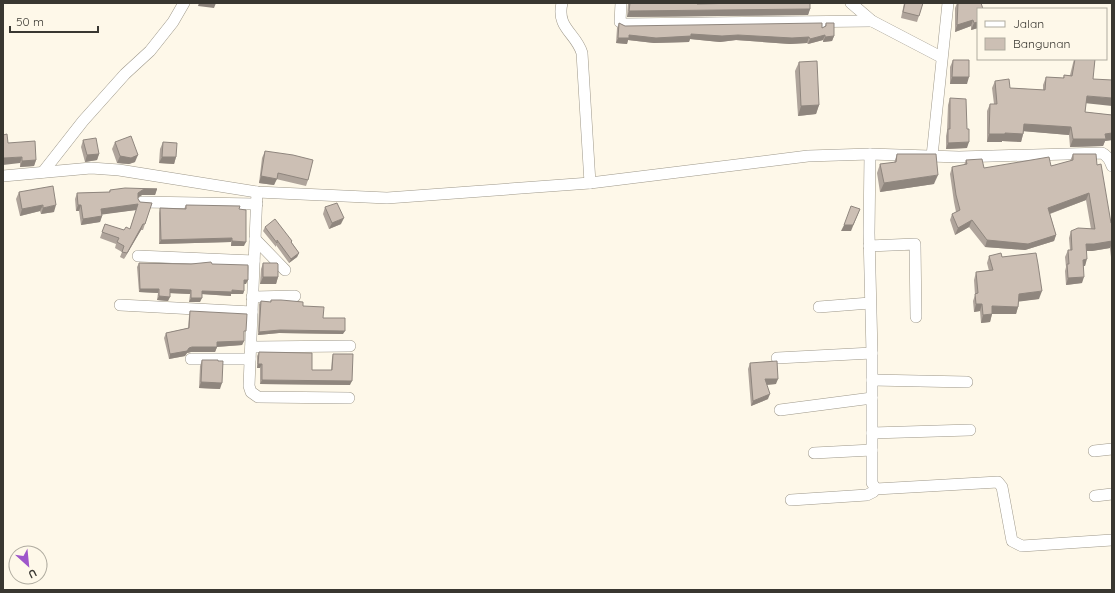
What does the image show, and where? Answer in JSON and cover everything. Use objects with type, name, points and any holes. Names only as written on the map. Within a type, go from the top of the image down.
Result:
[{"type":"street","points":[[43,172],[83,121],[120,80],[150,51],[174,22],[184,3]]},
{"type":"street","points":[[562,3],[560,11],[563,24],[580,46],[582,53],[590,183]]},
{"type":"street","points":[[621,3],[620,22],[623,24],[872,20]]},
{"type":"street","points":[[851,3],[872,20],[941,57]]},
{"type":"street","points":[[932,156],[941,57],[948,3]]},
{"type":"street","points":[[3,176],[91,168],[119,170],[257,192],[386,198],[590,183],[808,156],[870,154],[959,157],[1102,153],[1111,161],[1112,166]]},
{"type":"street","points":[[870,154],[872,483],[876,489]]},
{"type":"street","points":[[257,192],[249,386],[251,392],[258,397],[349,398]]},
{"type":"street","points":[[142,202],[257,204]]},
{"type":"street","points":[[255,239],[285,270]]},
{"type":"street","points":[[870,246],[914,244],[916,317]]},
{"type":"street","points":[[138,256],[254,261]]},
{"type":"street","points":[[252,297],[295,296]]},
{"type":"street","points":[[819,307],[870,303]]},
{"type":"street","points":[[120,305],[252,312]]},
{"type":"street","points":[[251,347],[350,346]]},
{"type":"street","points":[[777,358],[872,353]]},
{"type":"street","points":[[191,359],[250,359]]},
{"type":"street","points":[[872,380],[967,382]]},
{"type":"street","points":[[780,410],[872,398]]},
{"type":"street","points":[[872,433],[970,430]]},
{"type":"street","points":[[1094,451],[1112,449]]},
{"type":"street","points":[[814,453],[872,450]]},
{"type":"street","points":[[791,500],[867,496],[876,489],[998,482],[1002,487],[1012,541],[1017,544],[1022,546],[1112,540]]},
{"type":"street","points":[[1095,496],[1112,494]]},
{"type":"building","points":[[630,3],[810,3],[810,9],[629,11]]},
{"type":"building","points":[[905,3],[923,3],[919,16],[903,12]]},
{"type":"building","points":[[958,3],[981,3],[983,8],[977,8],[977,22],[974,23],[973,20],[957,25]]},
{"type":"building","points":[[619,23],[625,26],[822,23],[822,28],[826,26],[826,23],[834,23],[834,36],[825,37],[825,35],[810,39],[809,37],[792,38],[691,34],[691,36],[656,38],[629,35],[629,38],[618,38]]},
{"type":"building","points":[[953,60],[969,60],[969,77],[952,77]]},
{"type":"building","points":[[1075,60],[1095,60],[1093,79],[1112,80],[1112,98],[1087,96],[1085,112],[1112,115],[1112,133],[1105,134],[1106,139],[1073,139],[1071,127],[1024,124],[1023,134],[989,134],[990,104],[997,104],[995,81],[1009,79],[1010,88],[1045,90],[1046,77],[1064,78],[1064,75],[1072,76]]},
{"type":"building","points":[[817,61],[819,105],[801,106],[799,62]]},
{"type":"building","points":[[950,98],[966,99],[969,142],[948,143],[948,129],[950,129]]},
{"type":"building","points":[[7,134],[8,143],[35,141],[36,160],[22,161],[22,157],[3,158],[3,135]]},
{"type":"building","points":[[131,136],[138,155],[131,158],[120,156],[115,142]]},
{"type":"building","points":[[96,138],[99,154],[87,155],[83,140]]},
{"type":"building","points":[[163,142],[177,143],[176,157],[162,157]]},
{"type":"building","points":[[265,151],[293,155],[313,160],[308,180],[278,173],[277,179],[261,176]]},
{"type":"building","points":[[897,154],[936,154],[938,175],[884,183],[880,164],[896,162]]},
{"type":"building","points":[[1073,154],[1096,154],[1097,165],[1101,164],[1111,223],[1112,222],[1112,241],[1086,244],[1087,259],[1083,260],[1084,277],[1068,278],[1067,264],[1069,264],[1068,250],[1072,250],[1071,231],[1078,228],[1095,229],[1089,193],[1048,208],[1056,235],[1028,244],[987,240],[972,220],[958,228],[952,214],[960,210],[952,167],[967,164],[966,160],[982,159],[984,168],[1049,157],[1051,166],[1073,160]]},
{"type":"building","points":[[53,186],[56,205],[43,208],[43,205],[22,209],[19,192]]},
{"type":"building","points":[[125,188],[157,189],[144,189],[138,193],[138,199],[140,202],[152,203],[145,224],[143,224],[127,253],[122,252],[124,246],[117,242],[119,238],[102,232],[105,224],[124,230],[126,227],[130,229],[138,204],[101,209],[102,216],[83,219],[81,205],[78,205],[77,193],[110,192],[110,190]]},
{"type":"building","points":[[337,203],[344,218],[332,223],[325,207]]},
{"type":"building","points":[[186,205],[240,206],[239,209],[246,210],[246,242],[232,241],[232,238],[161,240],[160,208],[186,209]]},
{"type":"building","points":[[851,206],[860,209],[853,225],[844,225]]},
{"type":"building","points":[[275,219],[292,241],[291,242],[299,253],[291,259],[265,227]]},
{"type":"building","points":[[1001,253],[1002,257],[1036,253],[1042,291],[1019,294],[1018,307],[992,306],[992,314],[983,315],[982,304],[976,304],[975,294],[978,293],[976,272],[993,270],[989,256]]},
{"type":"building","points":[[211,262],[212,264],[248,265],[248,280],[244,280],[244,291],[202,291],[202,298],[191,298],[191,290],[170,289],[170,297],[159,296],[159,289],[140,289],[139,263],[191,264]]},
{"type":"building","points":[[263,263],[277,263],[278,277],[263,277]]},
{"type":"building","points":[[271,300],[303,302],[303,306],[324,307],[323,318],[345,318],[345,331],[280,330],[259,332],[261,301],[271,302]]},
{"type":"building","points":[[190,311],[247,314],[244,341],[217,342],[217,347],[192,347],[187,351],[170,354],[166,333],[189,328]]},
{"type":"building","points":[[259,352],[312,353],[312,370],[332,370],[333,354],[353,354],[352,381],[262,380],[262,364],[258,364]]},
{"type":"building","points":[[202,360],[223,361],[222,383],[201,382]]},
{"type":"building","points":[[777,361],[778,379],[765,379],[770,394],[753,401],[750,363]]}]
